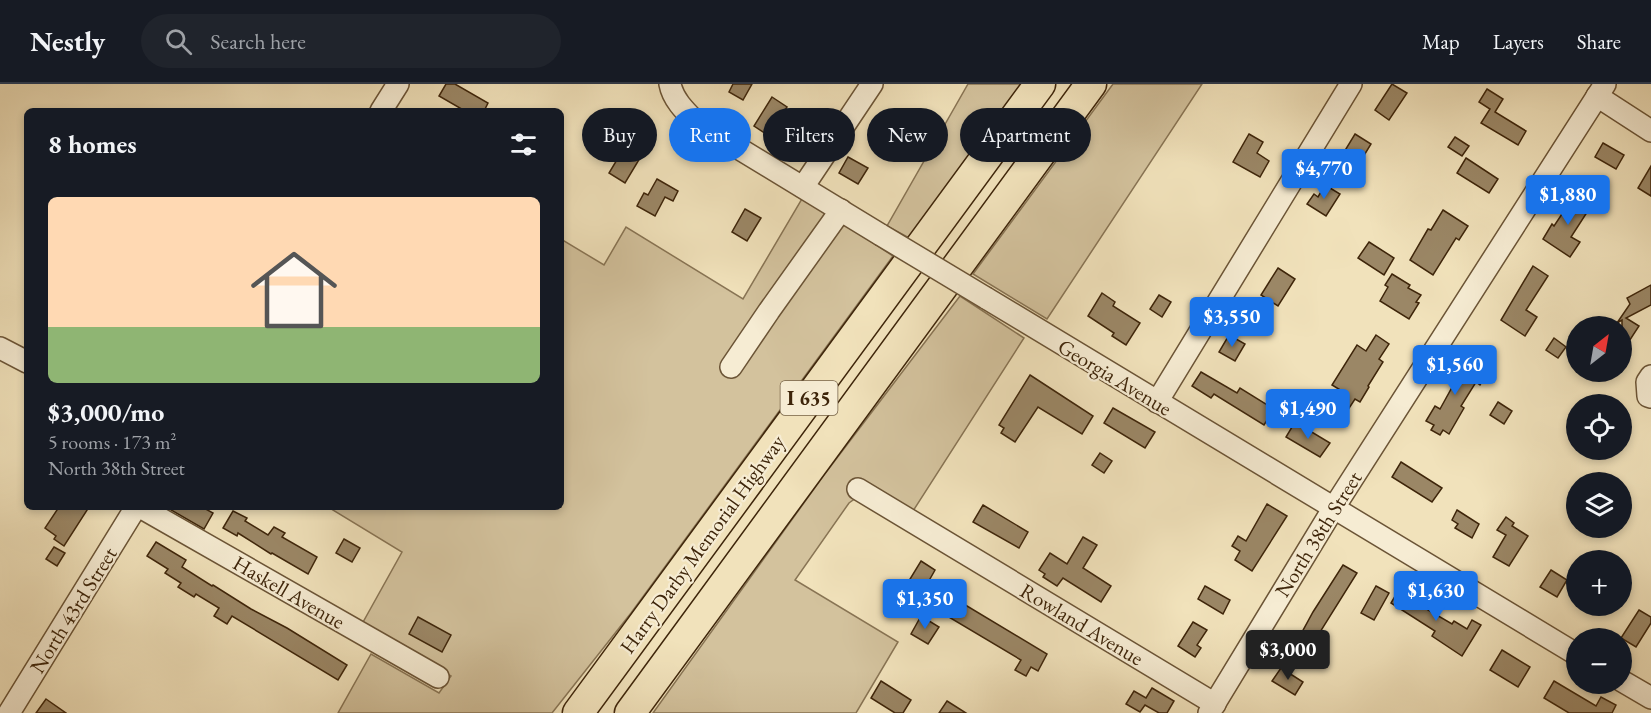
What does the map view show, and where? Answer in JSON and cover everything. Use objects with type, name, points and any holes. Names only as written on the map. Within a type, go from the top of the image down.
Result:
[{"type":"highway","name":"Harry Darby Memorial Highway","points":[[578,713],[1040,84]]},
{"type":"highway","name":"Harry Darby Memorial Highway","points":[[630,713],[1090,84]]},
{"type":"street","points":[[383,108],[398,84]]},
{"type":"street","name":"Georgia Avenue","points":[[670,84],[672,94],[683,109],[698,123],[1566,648]]},
{"type":"street","points":[[803,187],[872,84]]},
{"type":"street","points":[[1157,402],[1351,84]]},
{"type":"street","points":[[1601,90],[1651,131]]},
{"type":"street","name":"North 38th Street","points":[[1212,708],[1333,509],[1601,90]]},
{"type":"street","points":[[731,368],[840,210]]},
{"type":"street","points":[[0,348],[24,360]]},
{"type":"street","points":[[1651,376],[1647,382],[1648,396],[1651,398]]},
{"type":"street","name":"Rowland Avenue","points":[[858,489],[1212,708]]},
{"type":"street","name":"North 43rd Street","points":[[9,713],[136,510]]},
{"type":"street","name":"Haskell Avenue","points":[[143,510],[438,677]]},
{"type":"street","points":[[1632,687],[1651,698]]},
{"type":"shaded area","points":[[968,84],[1021,84],[1004,108],[960,108],[960,162],[966,162],[911,239],[887,226],[924,162],[948,162],[948,119]]},
{"type":"shaded area","points":[[1113,84],[1202,84],[1047,319],[973,274],[1056,162],[1091,162],[1091,114]]},
{"type":"shaded area","points":[[803,197],[893,256],[631,613],[552,713],[338,713],[371,654],[439,693],[451,676],[362,624],[402,552],[333,510],[564,510],[564,241],[604,265],[626,227],[743,299]]},
{"type":"shaded area","points":[[960,296],[1024,338],[913,511],[873,486],[849,503],[795,580],[898,642],[856,713],[653,713],[824,475]]},
{"type":"building","points":[[446,84],[455,84],[488,103],[486,108],[460,108],[439,96]]},
{"type":"building","points":[[733,84],[752,84],[743,100],[729,92]]},
{"type":"building","points":[[1392,84],[1407,93],[1389,120],[1375,110]]},
{"type":"building","points":[[1487,89],[1503,99],[1495,112],[1526,131],[1518,145],[1481,123],[1490,109],[1479,102]]},
{"type":"building","points":[[772,97],[787,107],[786,108],[765,108]]},
{"type":"building","points":[[763,112],[763,132],[754,126]]},
{"type":"building","points":[[1249,134],[1263,142],[1257,153],[1269,161],[1260,177],[1233,162]]},
{"type":"building","points":[[1355,134],[1371,144],[1357,167],[1341,157]]},
{"type":"building","points":[[1455,137],[1469,146],[1462,156],[1448,147]]},
{"type":"building","points":[[1603,143],[1624,155],[1616,169],[1595,157]]},
{"type":"building","points":[[1466,158],[1498,179],[1489,193],[1457,173]]},
{"type":"building","points":[[855,161],[868,168],[858,184],[839,173],[845,162]]},
{"type":"building","points":[[616,162],[638,162],[625,183],[609,173]]},
{"type":"building","points":[[1651,166],[1651,196],[1638,188]]},
{"type":"building","points":[[657,179],[678,191],[673,201],[665,197],[655,216],[637,206],[644,193],[648,195]]},
{"type":"building","points":[[1325,185],[1340,194],[1326,216],[1307,204],[1314,194],[1318,197]]},
{"type":"building","points":[[1576,193],[1593,203],[1571,237],[1580,242],[1570,257],[1543,239]]},
{"type":"building","points":[[745,209],[761,218],[747,241],[732,232]]},
{"type":"building","points":[[1443,210],[1468,226],[1459,240],[1456,238],[1433,275],[1410,260],[1428,229],[1431,230]]},
{"type":"building","points":[[1369,242],[1394,258],[1384,275],[1358,258]]},
{"type":"building","points":[[1533,266],[1548,276],[1526,310],[1537,317],[1525,336],[1501,320]]},
{"type":"building","points":[[1278,268],[1295,279],[1278,306],[1261,295]]},
{"type":"building","points":[[1392,274],[1410,285],[1408,288],[1421,295],[1409,319],[1380,301],[1388,287],[1385,285]]},
{"type":"building","points":[[1651,285],[1651,305],[1630,316],[1622,316],[1630,304],[1627,298]]},
{"type":"building","points":[[1102,293],[1115,302],[1113,306],[1140,323],[1126,345],[1112,336],[1114,333],[1088,316]]},
{"type":"building","points":[[1159,295],[1171,302],[1162,317],[1150,309]]},
{"type":"building","points":[[1632,322],[1639,326],[1632,337]]},
{"type":"building","points":[[1229,335],[1245,344],[1235,361],[1219,352]]},
{"type":"building","points":[[1376,335],[1389,344],[1379,359],[1383,362],[1360,402],[1355,399],[1338,425],[1325,416],[1342,391],[1332,385],[1357,345],[1366,351]]},
{"type":"building","points":[[1554,338],[1566,347],[1558,358],[1546,350]]},
{"type":"building","points":[[1458,357],[1486,375],[1480,385],[1476,382],[1461,406],[1464,408],[1449,434],[1443,430],[1440,435],[1431,430],[1434,425],[1426,421],[1435,406],[1440,409],[1456,380],[1447,375]]},
{"type":"building","points":[[1201,372],[1237,393],[1240,388],[1274,409],[1264,425],[1214,394],[1211,398],[1192,386]]},
{"type":"building","points":[[1030,375],[1093,416],[1082,434],[1038,407],[1015,442],[1001,433],[1004,428],[999,425]]},
{"type":"building","points":[[1498,402],[1512,411],[1504,424],[1490,415]]},
{"type":"building","points":[[1113,408],[1155,432],[1145,448],[1104,423]]},
{"type":"building","points":[[1295,422],[1330,443],[1320,457],[1286,437]]},
{"type":"building","points":[[1100,453],[1112,461],[1104,473],[1092,465]]},
{"type":"building","points":[[1401,462],[1442,488],[1432,502],[1392,477]]},
{"type":"building","points":[[1267,504],[1287,516],[1252,571],[1235,560],[1240,551],[1232,546],[1238,536],[1246,541]]},
{"type":"building","points":[[983,505],[1028,532],[1019,548],[973,522]]},
{"type":"building","points":[[57,510],[87,510],[64,546],[45,528]]},
{"type":"building","points":[[171,510],[208,510],[213,513],[204,529]]},
{"type":"building","points":[[1457,510],[1479,524],[1472,538],[1455,528],[1458,524],[1452,520]]},
{"type":"building","points":[[233,511],[247,518],[245,521],[268,535],[274,527],[285,533],[282,537],[317,557],[308,574],[238,533],[237,536],[223,528]]},
{"type":"building","points":[[1506,517],[1514,523],[1512,526],[1528,536],[1509,566],[1493,557],[1506,535],[1497,530]]},
{"type":"building","points":[[1083,537],[1097,545],[1083,568],[1111,586],[1101,602],[1063,578],[1057,586],[1043,577],[1045,574],[1039,570],[1050,553],[1067,564]]},
{"type":"building","points":[[344,539],[360,548],[352,562],[336,553]]},
{"type":"building","points":[[156,542],[186,560],[182,567],[347,665],[338,680],[232,616],[227,624],[214,616],[219,608],[196,594],[194,597],[178,587],[181,583],[165,573],[168,569],[147,556]]},
{"type":"building","points":[[54,547],[65,553],[57,566],[46,559]]},
{"type":"building","points":[[921,561],[935,570],[922,593],[907,584]]},
{"type":"building","points":[[1343,565],[1357,573],[1320,632],[1323,633],[1317,645],[1314,643],[1309,652],[1295,645]]},
{"type":"building","points":[[1551,570],[1566,579],[1557,597],[1540,587]]},
{"type":"building","points":[[1205,586],[1230,600],[1223,614],[1198,599]]},
{"type":"building","points":[[1376,586],[1389,593],[1374,620],[1361,613]]},
{"type":"building","points":[[1401,586],[1431,605],[1428,610],[1452,624],[1454,621],[1467,629],[1472,620],[1481,625],[1462,656],[1432,636],[1435,631],[1391,603]]},
{"type":"building","points":[[947,594],[1047,654],[1038,671],[1031,667],[1026,676],[1015,670],[1021,660],[937,610]]},
{"type":"building","points":[[1639,610],[1651,617],[1651,623],[1636,647],[1632,645],[1632,628],[1627,628]]},
{"type":"building","points":[[921,616],[939,627],[928,644],[911,634]]},
{"type":"building","points":[[418,617],[451,635],[442,652],[409,634]]},
{"type":"building","points":[[1193,622],[1207,630],[1197,645],[1201,648],[1195,657],[1178,646]]},
{"type":"building","points":[[1502,650],[1530,667],[1518,687],[1490,670]]},
{"type":"building","points":[[1281,668],[1303,682],[1295,695],[1272,681]]},
{"type":"building","points":[[881,681],[911,700],[903,713],[895,713],[871,698]]},
{"type":"building","points":[[1554,681],[1566,688],[1566,694],[1576,694],[1596,706],[1601,697],[1616,705],[1612,713],[1569,713],[1544,698]]},
{"type":"building","points":[[1152,688],[1174,701],[1167,713],[1159,713],[1145,705],[1140,712],[1126,704],[1134,691],[1146,698]]},
{"type":"building","points":[[46,699],[66,713],[36,713]]},
{"type":"building","points":[[947,701],[966,713],[939,713]]}]
